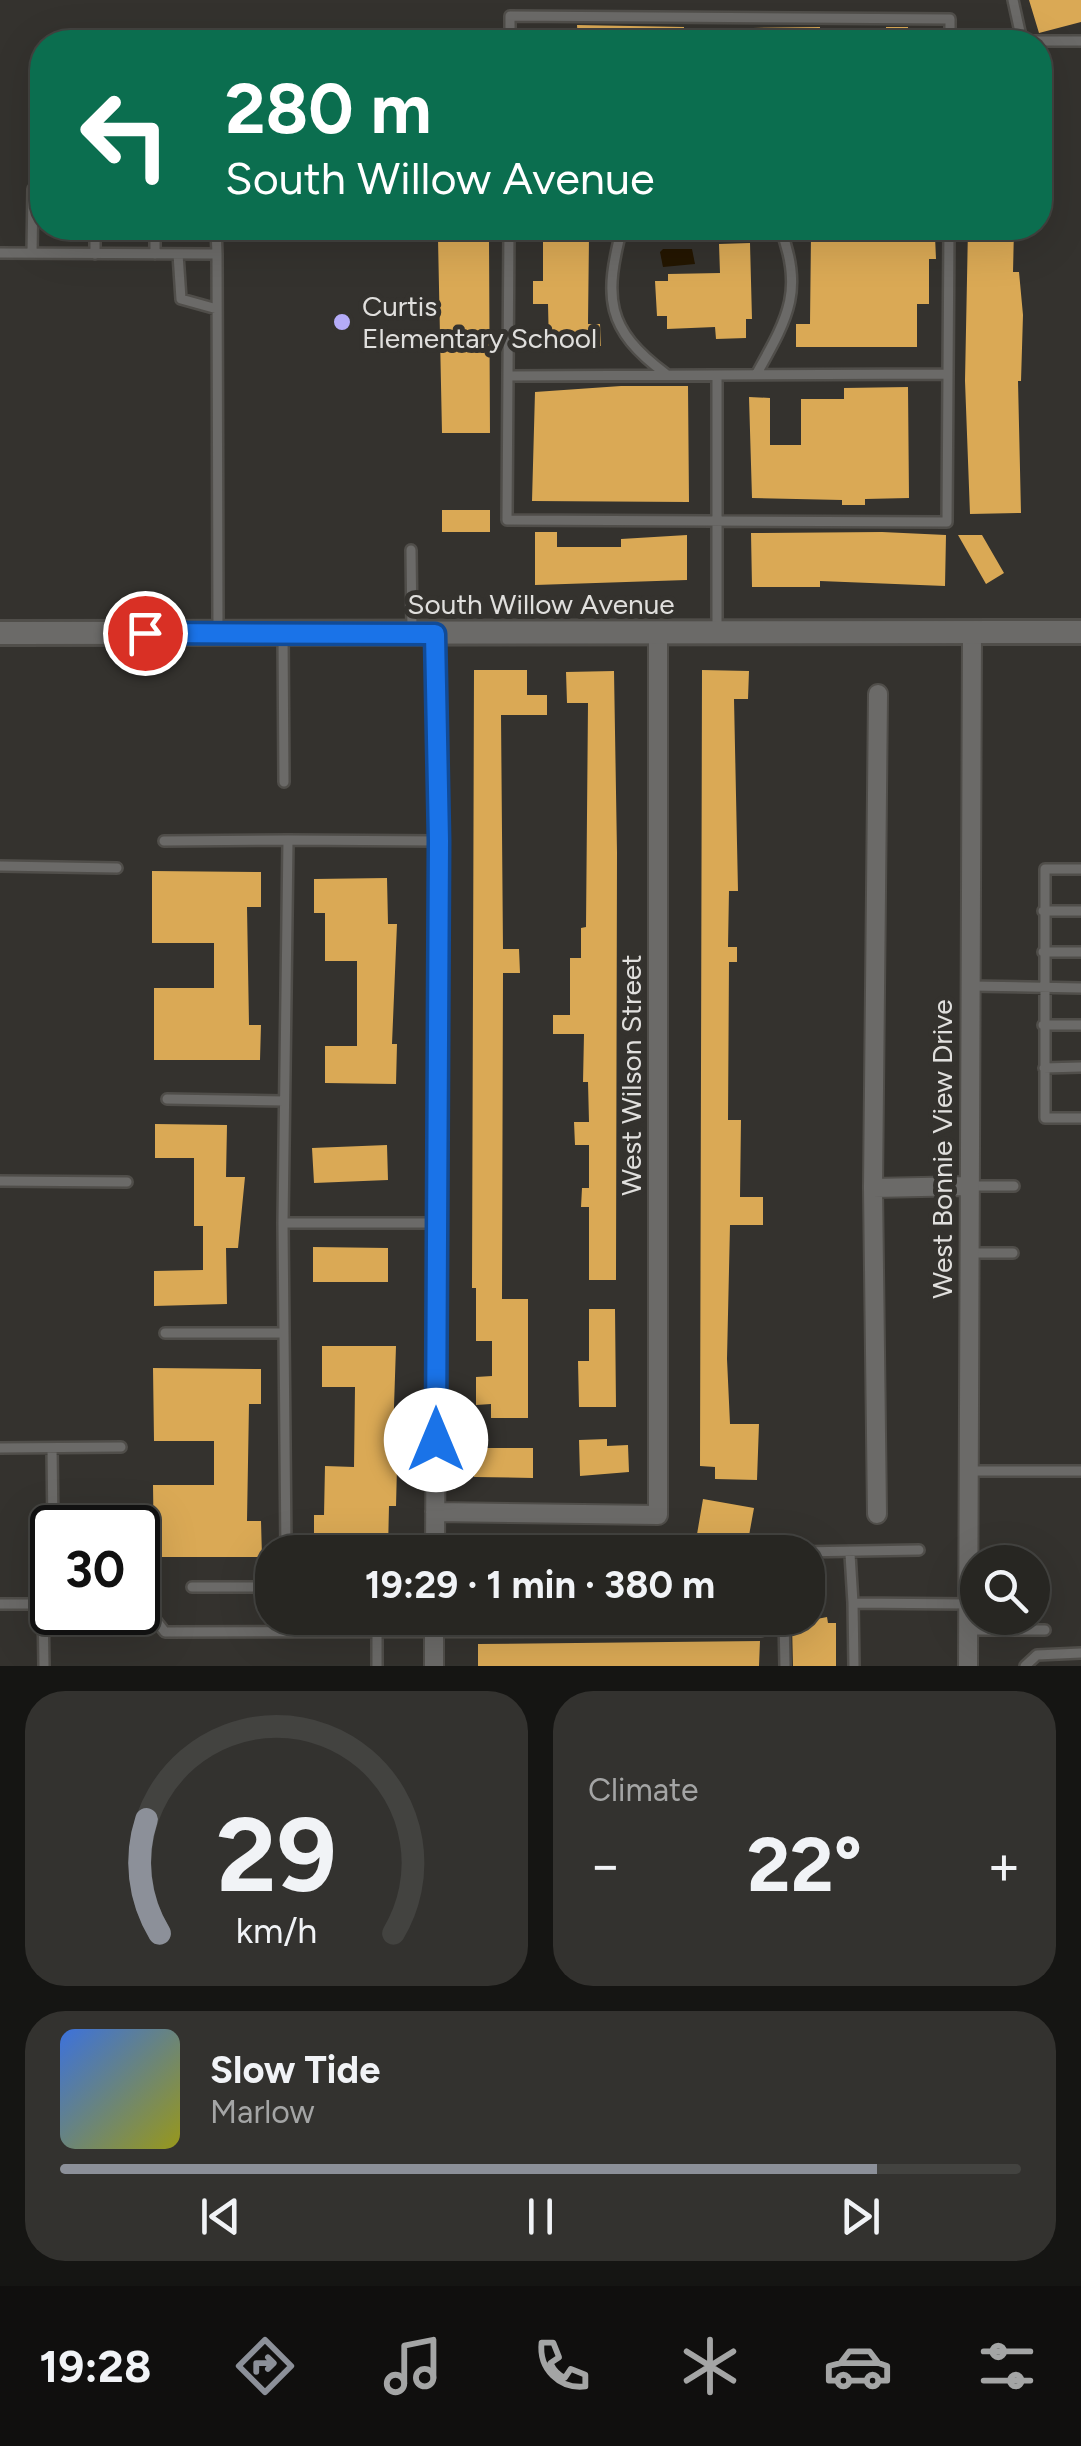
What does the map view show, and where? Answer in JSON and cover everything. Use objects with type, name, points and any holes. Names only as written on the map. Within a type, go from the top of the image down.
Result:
[{"type":"street","name":"South Willow Avenue","points":[[0,633],[1081,632]]},
{"type":"street","name":"West Bonnie View Drive","points":[[968,1545],[972,633]]},
{"type":"street","points":[[424,634],[439,841],[435,1535]]},
{"type":"street","name":"West Wilson Street","points":[[435,1512],[658,1515],[658,635]]},
{"type":"street","points":[[877,1514],[874,1188],[878,694]]},
{"type":"street","points":[[874,1188],[970,1186]]},
{"type":"street","points":[[434,1635],[434,1666]]},
{"type":"street","name":"West Bonnie View Drive","points":[[968,1635],[968,1666]]},
{"type":"lane","points":[[670,0],[670,16]]},
{"type":"lane","points":[[1014,0],[1013,15],[1018,30]]},
{"type":"lane","points":[[510,30],[510,16],[950,19],[950,30]]},
{"type":"lane","points":[[1052,41],[1081,41]]},
{"type":"lane","points":[[32,240],[32,253]]},
{"type":"lane","points":[[94,254],[95,240]]},
{"type":"lane","points":[[156,240],[156,254]]},
{"type":"lane","points":[[216,240],[218,633]]},
{"type":"lane","points":[[508,240],[507,520],[718,522],[947,522],[949,240]]},
{"type":"lane","points":[[620,240],[609,296],[618,326],[641,356],[668,375]]},
{"type":"lane","points":[[756,375],[792,303],[795,276],[784,240]]},
{"type":"lane","points":[[0,253],[217,254]]},
{"type":"lane","points":[[178,254],[181,299],[217,310]]},
{"type":"lane","points":[[508,376],[948,374]]},
{"type":"lane","points":[[717,375],[717,634]]},
{"type":"lane","points":[[411,550],[424,634]]},
{"type":"lane","points":[[284,634],[284,782]]},
{"type":"lane","points":[[286,1535],[283,1223],[288,840]]},
{"type":"lane","points":[[164,841],[439,841]]},
{"type":"lane","points":[[0,866],[117,868]]},
{"type":"lane","points":[[1081,870],[1045,869],[1042,911],[1045,1118],[1081,1118]]},
{"type":"lane","points":[[1042,911],[1081,912]]},
{"type":"lane","points":[[1042,952],[1081,952]]},
{"type":"lane","points":[[970,986],[1081,988]]},
{"type":"lane","points":[[1043,1025],[1081,1025]]},
{"type":"lane","points":[[1044,1068],[1081,1068]]},
{"type":"lane","points":[[167,1100],[284,1101]]},
{"type":"lane","points":[[0,1182],[127,1182]]},
{"type":"lane","points":[[970,1186],[1014,1186]]},
{"type":"lane","points":[[283,1223],[437,1223]]},
{"type":"lane","points":[[970,1253],[1013,1252]]},
{"type":"lane","points":[[164,1334],[284,1334]]},
{"type":"lane","points":[[0,1448],[121,1447]]},
{"type":"lane","points":[[52,1448],[53,1505]]},
{"type":"lane","points":[[969,1472],[1081,1470]]},
{"type":"lane","points":[[825,1550],[850,1554],[919,1550]]},
{"type":"lane","points":[[850,1554],[854,1666]]},
{"type":"lane","points":[[192,1587],[255,1586]]},
{"type":"lane","points":[[0,1604],[30,1604]]},
{"type":"lane","points":[[853,1604],[960,1604]]},
{"type":"lane","points":[[160,1625],[165,1632],[255,1632]]},
{"type":"lane","points":[[44,1666],[46,1635]]},
{"type":"lane","points":[[377,1635],[377,1666]]},
{"type":"lane","points":[[784,1635],[785,1666]]},
{"type":"lane","points":[[1025,1666],[1037,1655],[1081,1653]]},
{"type":"shaded area","points":[[663,249],[692,249],[695,264],[663,267]]},
{"type":"building","points":[[1029,0],[1081,0],[1081,22],[1038,30]]},
{"type":"building","points":[[577,25],[684,27],[684,30],[577,30]]},
{"type":"building","points":[[820,27],[820,30],[753,30]]},
{"type":"building","points":[[886,27],[908,27],[908,30]]},
{"type":"building","points":[[438,240],[489,240],[490,433],[442,433]]},
{"type":"building","points":[[543,240],[589,240],[588,324],[600,324],[601,346],[549,347],[548,304],[533,304],[533,281],[543,281]]},
{"type":"building","points":[[811,240],[935,240],[936,259],[929,259],[929,304],[917,304],[917,347],[796,347],[796,324],[810,324]]},
{"type":"building","points":[[968,240],[1014,240],[1013,272],[1019,272],[1023,315],[1018,381],[1021,513],[970,514],[965,381]]},
{"type":"building","points":[[750,243],[752,319],[746,319],[746,338],[716,339],[715,327],[667,329],[667,316],[657,316],[655,281],[668,281],[668,274],[720,273],[719,244]]},
{"type":"building","points":[[688,386],[689,502],[532,501],[535,392]]},
{"type":"building","points":[[908,387],[909,498],[865,499],[865,505],[842,505],[842,500],[752,498],[749,397],[770,398],[770,445],[801,445],[801,399],[844,399],[844,388]]},
{"type":"building","points":[[442,510],[490,510],[490,532],[442,532]]},
{"type":"building","points":[[535,532],[557,532],[557,547],[621,547],[621,539],[687,535],[687,580],[535,585]]},
{"type":"building","points":[[751,533],[946,535],[945,586],[820,581],[820,587],[752,587]]},
{"type":"building","points":[[958,535],[982,535],[1004,573],[986,584]]},
{"type":"building","points":[[474,670],[527,670],[527,695],[547,695],[547,715],[501,715],[503,949],[519,949],[520,973],[503,973],[502,1299],[528,1299],[528,1418],[491,1418],[491,1404],[476,1405],[476,1377],[492,1376],[492,1341],[476,1341],[476,1288],[472,1288]]},
{"type":"building","points":[[702,670],[749,671],[748,699],[734,699],[738,891],[729,891],[728,947],[737,947],[737,962],[729,962],[728,1120],[741,1120],[740,1197],[763,1197],[763,1225],[730,1225],[727,1359],[730,1424],[759,1424],[757,1480],[715,1479],[715,1467],[700,1466]]},
{"type":"building","points":[[614,671],[616,1280],[589,1280],[589,1207],[581,1207],[582,1188],[589,1188],[589,1145],[575,1145],[574,1122],[589,1122],[588,1082],[583,1082],[584,1034],[553,1034],[553,1015],[570,1015],[570,958],[581,958],[581,928],[586,927],[588,703],[567,703],[566,672]]},
{"type":"building","points":[[152,871],[261,872],[261,907],[247,907],[249,1025],[261,1025],[260,1060],[154,1060],[154,988],[214,988],[214,943],[152,943]]},
{"type":"building","points":[[387,878],[388,924],[397,924],[392,1044],[397,1044],[396,1084],[325,1083],[325,1046],[357,1046],[357,961],[325,961],[325,913],[314,913],[314,879]]},
{"type":"building","points":[[155,1124],[227,1125],[226,1177],[245,1177],[238,1248],[226,1248],[227,1304],[154,1306],[154,1271],[203,1270],[203,1226],[194,1226],[194,1158],[155,1158]]},
{"type":"building","points":[[387,1145],[388,1180],[314,1183],[312,1148]]},
{"type":"building","points":[[313,1247],[388,1248],[388,1282],[313,1282]]},
{"type":"building","points":[[589,1309],[615,1309],[616,1407],[579,1407],[578,1361],[589,1361]]},
{"type":"building","points":[[322,1346],[396,1346],[392,1467],[397,1467],[396,1506],[389,1506],[388,1535],[314,1535],[314,1515],[324,1515],[325,1466],[354,1467],[355,1387],[322,1387]]},
{"type":"building","points":[[153,1368],[261,1369],[261,1404],[249,1404],[247,1521],[261,1521],[261,1535],[255,1535],[255,1557],[160,1557],[160,1505],[153,1505],[153,1485],[214,1485],[214,1441],[154,1441]]},
{"type":"building","points":[[607,1439],[607,1446],[628,1445],[629,1472],[580,1476],[579,1440]]},
{"type":"building","points":[[474,1448],[533,1448],[533,1478],[474,1477]]},
{"type":"building","points":[[703,1499],[754,1508],[749,1535],[697,1535]]},
{"type":"building","points":[[825,1617],[828,1623],[836,1623],[836,1666],[793,1666],[792,1635],[825,1635]]},
{"type":"building","points":[[760,1641],[759,1666],[478,1666],[478,1644]]},
{"type":"place","name":"Curtis Elementary School","points":[[342,322]]},
{"type":"route","points":[[145,633],[435,634],[439,841],[436,1440]]}]
